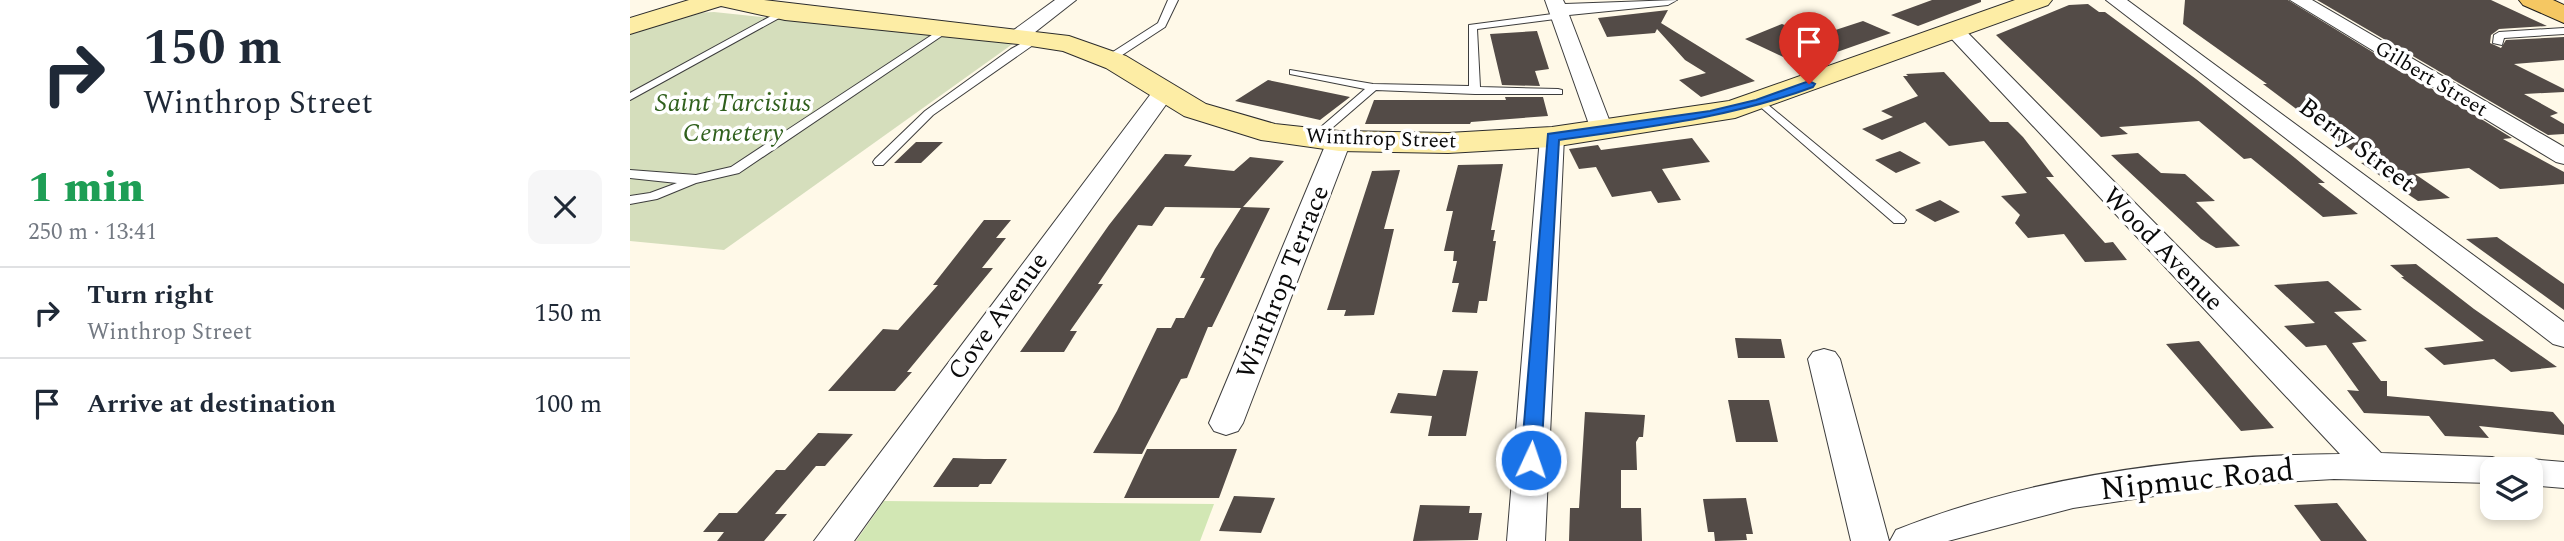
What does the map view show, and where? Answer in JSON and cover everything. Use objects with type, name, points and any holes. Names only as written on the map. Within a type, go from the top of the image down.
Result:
[{"type":"street","points":[[630,26],[716,0]]},
{"type":"street","name":"Winthrop Street","points":[[726,0],[785,12],[1028,37],[1069,44],[1109,59],[1215,118],[1272,133],[1326,140],[1448,143],[1552,137],[1679,120],[1761,102],[2039,0]]},
{"type":"street","points":[[1028,37],[1067,0]]},
{"type":"street","points":[[1602,130],[1557,9],[1668,0]]},
{"type":"street","name":"Berry Street","points":[[2115,0],[2564,337]]},
{"type":"street","name":"Gilbert Street","points":[[2300,0],[2564,158]]},
{"type":"street","name":"Wood Avenue","points":[[1955,31],[2372,467]]},
{"type":"street","name":"Cove Avenue","points":[[833,541],[1164,92]]},
{"type":"street","points":[[1526,541],[1552,137]]},
{"type":"street","name":"Winthrop Terrace","points":[[1226,423],[1326,140]]},
{"type":"street","points":[[1825,359],[1870,541]]},
{"type":"street","name":"Nipmuc Road","points":[[1909,541],[1972,518],[2126,484],[2241,470],[2372,467],[2480,470]]},
{"type":"street","points":[[2543,473],[2564,475]]},
{"type":"lane","points":[[1109,59],[1161,24],[1172,0]]},
{"type":"lane","points":[[1475,90],[1472,27],[1557,9]]},
{"type":"lane","points":[[630,97],[785,12]]},
{"type":"lane","points":[[630,174],[691,181],[709,180],[735,170],[947,29]]},
{"type":"lane","points":[[2498,43],[2498,35],[2564,31]]},
{"type":"lane","points":[[878,162],[929,113],[1015,51],[1028,37]]},
{"type":"lane","points":[[1294,72],[1373,87],[1558,92]]},
{"type":"lane","points":[[1326,140],[1373,87]]},
{"type":"lane","points":[[1761,102],[1899,220]]},
{"type":"lane","points":[[630,200],[653,196],[691,181]]},
{"type":"green space","name":"Saint Tarcisius Cemetery","points":[[714,12],[1014,43],[724,250],[630,241],[630,31],[694,13]]},
{"type":"green space","points":[[884,501],[1214,504],[1200,541],[856,541]]},
{"type":"building","points":[[1932,0],[1981,2],[1918,26],[1891,15]]},
{"type":"building","points":[[2185,0],[2288,0],[2512,138],[2503,139],[2564,172],[2564,184],[2500,189],[2469,168],[2415,174],[2450,198],[2418,201],[2361,163],[2367,162],[2263,84],[2267,84],[2183,24]]},
{"type":"building","points":[[2317,0],[2491,0],[2547,26],[2499,29],[2491,35],[2490,43],[2501,48],[2506,40],[2564,37],[2564,60],[2514,64],[2564,89],[2564,92],[2524,94],[2558,113],[2550,116],[2564,124],[2564,134],[2548,135]]},
{"type":"building","points":[[2088,4],[2099,12],[2105,12],[2196,79],[2325,183],[2318,183],[2358,214],[2323,217],[2251,158],[2244,159],[2199,121],[2119,127],[2128,134],[2101,137],[1996,35],[2069,5]]},
{"type":"building","points":[[1668,10],[1661,23],[1755,81],[1701,97],[1679,80],[1706,73],[1685,60],[1657,29],[1655,33],[1607,37],[1598,18]]},
{"type":"building","points":[[1863,21],[1891,33],[1800,65],[1745,39],[1782,24],[1814,37]]},
{"type":"building","points":[[1537,31],[1549,69],[1535,71],[1540,86],[1502,85],[1490,34]]},
{"type":"building","points":[[1944,72],[1990,122],[2008,122],[2023,137],[2054,177],[2046,177],[2105,243],[2113,242],[2127,260],[2085,262],[2064,234],[2028,238],[2015,223],[2020,215],[2001,196],[2027,193],[1984,141],[1949,146],[1925,122],[1882,140],[1862,129],[1893,117],[1881,111],[1918,96],[1903,76]]},
{"type":"building","points":[[1268,80],[1350,97],[1320,120],[1235,101]]},
{"type":"building","points":[[1505,97],[1543,97],[1548,116],[1470,124],[1365,124],[1374,100],[1506,100]]},
{"type":"building","points":[[1692,138],[1710,162],[1662,169],[1681,200],[1658,203],[1651,191],[1612,197],[1596,167],[1579,169],[1569,149],[1598,145],[1601,150]]},
{"type":"building","points":[[916,142],[943,142],[921,163],[894,163]]},
{"type":"building","points":[[1900,151],[1921,163],[1896,173],[1875,160]]},
{"type":"building","points":[[2138,153],[2161,173],[2185,174],[2215,201],[2196,202],[2240,246],[2216,248],[2201,239],[2111,155]]},
{"type":"building","points":[[1165,154],[1192,155],[1184,166],[1234,171],[1250,157],[1284,161],[1243,207],[1270,208],[1212,327],[1208,327],[1187,378],[1181,379],[1142,454],[1093,453],[1117,411],[1157,328],[1171,328],[1176,318],[1184,318],[1205,278],[1200,278],[1215,249],[1241,208],[1165,207],[1152,226],[1138,225],[1098,284],[1103,284],[1070,331],[1077,331],[1064,352],[1020,352],[1109,225]]},
{"type":"building","points":[[1503,164],[1491,230],[1495,230],[1493,241],[1496,241],[1487,301],[1479,301],[1477,313],[1452,312],[1459,283],[1452,283],[1457,261],[1453,261],[1454,251],[1444,251],[1453,211],[1446,211],[1458,165]]},
{"type":"building","points":[[1400,170],[1384,229],[1394,229],[1374,315],[1344,316],[1346,310],[1327,310],[1372,171]]},
{"type":"building","points":[[1940,200],[1960,212],[1935,222],[1915,210]]},
{"type":"building","points":[[984,220],[1011,220],[996,238],[1006,238],[982,268],[993,268],[907,372],[912,372],[895,391],[828,391],[883,329],[898,330],[938,285],[933,285]]},
{"type":"building","points":[[2497,237],[2564,284],[2564,310],[2466,239]]},
{"type":"building","points":[[2416,264],[2474,309],[2557,367],[2511,372],[2494,359],[2444,365],[2424,348],[2484,341],[2401,277],[2404,277],[2390,265]]},
{"type":"building","points":[[2328,281],[2362,310],[2334,312],[2367,341],[2352,343],[2381,381],[2387,381],[2387,396],[2553,412],[2564,425],[2564,435],[2479,426],[2489,438],[2445,436],[2429,416],[2364,413],[2347,390],[2359,391],[2326,345],[2306,347],[2284,326],[2315,323],[2274,285]]},
{"type":"building","points":[[1735,338],[1781,339],[1785,358],[1738,358]]},
{"type":"building","points":[[2199,341],[2274,428],[2241,431],[2166,344]]},
{"type":"building","points":[[1443,370],[1478,371],[1466,436],[1428,436],[1432,416],[1390,413],[1398,393],[1436,396]]},
{"type":"building","points":[[1728,400],[1769,400],[1778,442],[1736,442]]},
{"type":"building","points":[[1585,412],[1645,415],[1643,437],[1639,437],[1636,442],[1637,470],[1621,470],[1621,508],[1641,508],[1642,541],[1569,541],[1570,508],[1579,508]]},
{"type":"building","points":[[818,433],[853,434],[825,466],[816,466],[775,514],[787,514],[764,541],[717,541],[724,532],[703,532],[719,513],[737,513],[776,470],[785,470]]},
{"type":"building","points":[[1147,449],[1237,449],[1219,498],[1124,498]]},
{"type":"building","points":[[953,458],[1007,459],[991,484],[980,484],[978,487],[933,487]]},
{"type":"building","points":[[1234,496],[1275,498],[1261,533],[1219,531]]},
{"type":"building","points":[[1746,498],[1753,534],[1746,534],[1747,540],[1715,541],[1714,532],[1708,532],[1703,499]]},
{"type":"building","points":[[2337,503],[2367,541],[2321,541],[2294,505]]},
{"type":"building","points":[[1420,505],[1470,506],[1469,513],[1482,513],[1478,540],[1413,541]]},
{"type":"route","points":[[1531,460],[1552,137],[1710,115],[1761,102],[1809,84]]}]
